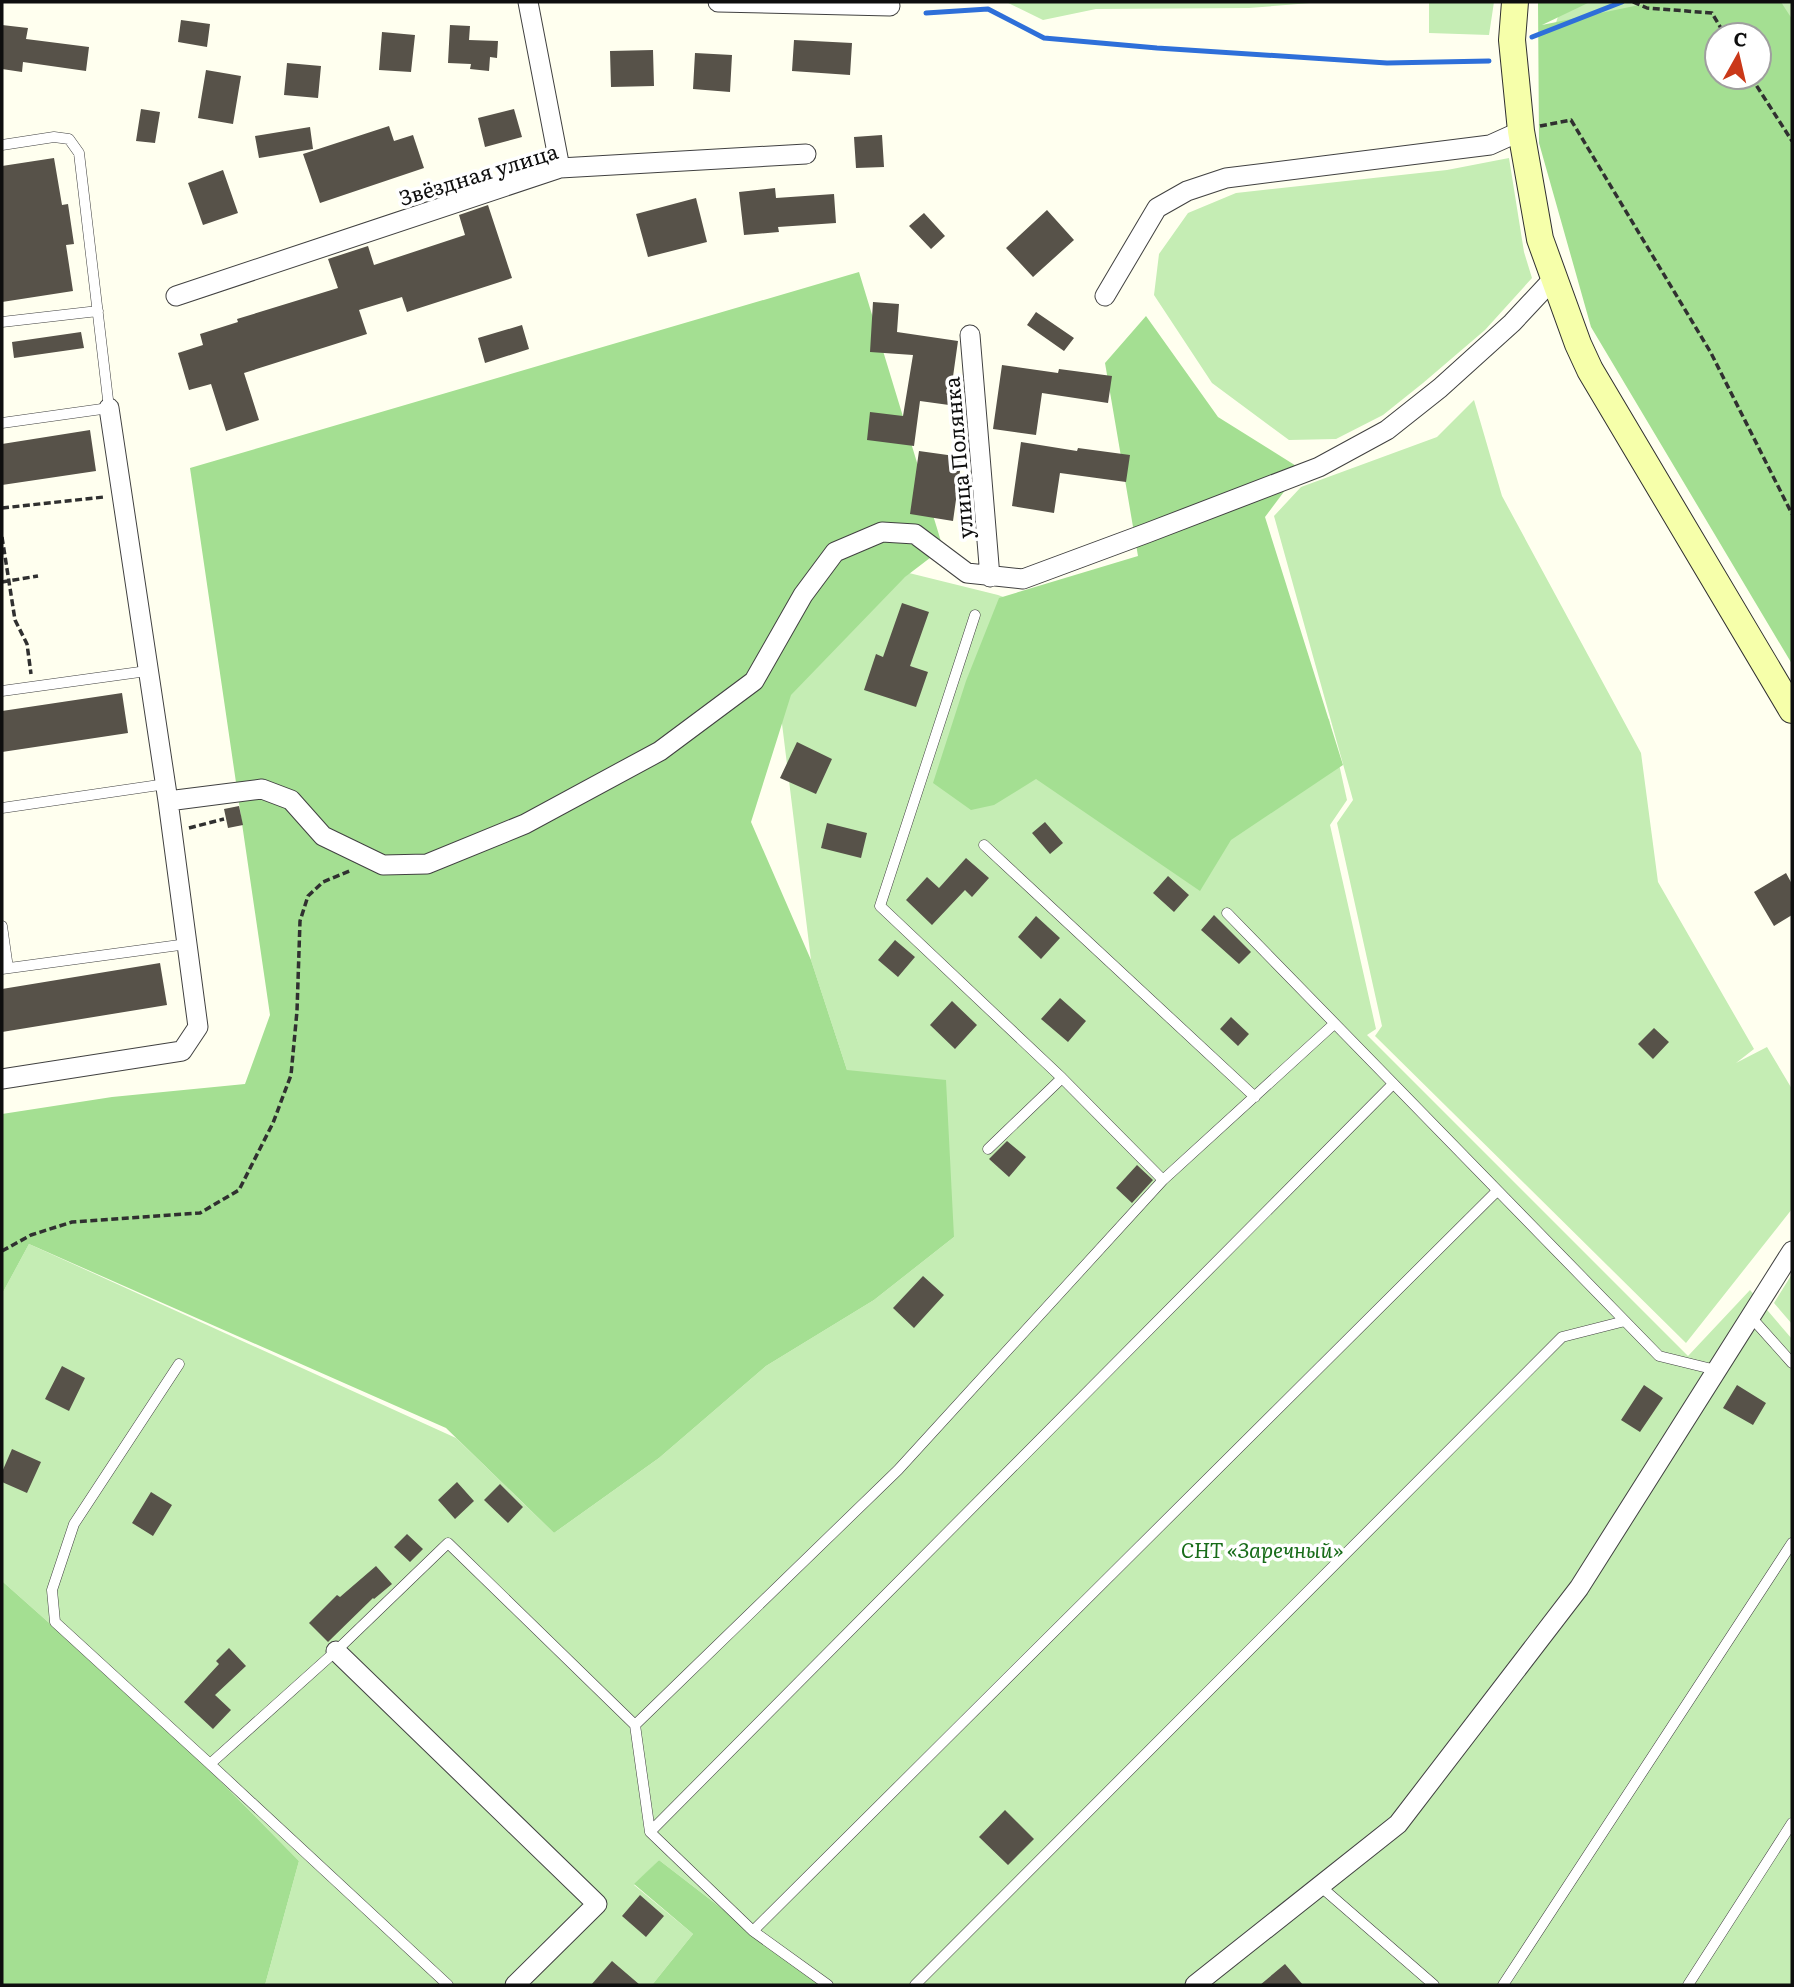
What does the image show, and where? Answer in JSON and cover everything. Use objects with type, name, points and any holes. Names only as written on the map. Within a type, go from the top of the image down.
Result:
[{"type":"street","points":[[528,2],[560,168]]},
{"type":"street","points":[[718,2],[890,6]]},
{"type":"street","points":[[1515,2],[1512,40],[1521,131],[1540,239],[1554,278],[1590,370],[1792,710]]},
{"type":"street","points":[[1105,296],[1157,208],[1187,191],[1226,178],[1490,145],[1521,131]]},
{"type":"street","name":"Звёздная улица","points":[[176,296],[560,168],[806,154]]},
{"type":"street","points":[[167,793],[262,789],[291,800],[323,836],[377,863],[427,864],[525,824],[660,751],[754,681],[803,595],[835,552],[882,532],[915,534],[967,573],[1023,579],[1319,467],[1387,430],[1512,323],[1554,278]]},
{"type":"street","name":"улица Полянка","points":[[970,335],[990,577]]},
{"type":"street","points":[[2,1079],[182,1051],[198,1027],[167,793],[109,408]]},
{"type":"street","points":[[1195,1985],[1398,1824],[1407,1814],[1579,1588],[1792,1251]]},
{"type":"street","points":[[335,1651],[597,1904],[515,1985]]},
{"type":"lane","points":[[2,145],[54,137],[69,139],[79,153],[109,408],[2,423]]},
{"type":"lane","points":[[2,322],[98,311]]},
{"type":"lane","points":[[975,614],[880,906],[1062,1079],[1163,1180]]},
{"type":"lane","points":[[2,691],[147,671]]},
{"type":"lane","points":[[2,808],[167,793]]},
{"type":"lane","points":[[984,845],[1255,1097]]},
{"type":"lane","points":[[1227,913],[1659,1356],[1716,1370]]},
{"type":"lane","points":[[2,926],[5,969],[187,944]]},
{"type":"lane","points":[[635,1725],[898,1470],[1163,1180],[1334,1024]]},
{"type":"lane","points":[[988,1149],[1062,1079]]},
{"type":"lane","points":[[650,1832],[1393,1084]]},
{"type":"lane","points":[[753,1931],[1497,1191]]},
{"type":"lane","points":[[1750,1316],[1792,1363]]},
{"type":"lane","points":[[915,1985],[1562,1337],[1625,1321]]},
{"type":"lane","points":[[180,1364],[74,1524],[52,1590],[55,1622],[447,1985]]},
{"type":"lane","points":[[1503,1985],[1792,1543]]},
{"type":"lane","points":[[211,1764],[448,1544],[635,1725],[650,1832],[753,1931],[828,1985]]},
{"type":"lane","points":[[1688,1985],[1792,1823]]},
{"type":"lane","points":[[1320,1886],[1434,1985]]},
{"type":"path","points":[[1633,2],[1647,8],[1712,13],[1717,21]]},
{"type":"path","points":[[1760,91],[1792,141]]},
{"type":"path","points":[[1521,131],[1571,120],[1711,354],[1792,514]]},
{"type":"path","points":[[2,508],[121,496]]},
{"type":"path","points":[[2,537],[15,620],[27,644],[33,687]]},
{"type":"path","points":[[2,583],[38,576]]},
{"type":"path","points":[[172,832],[224,819]]},
{"type":"path","points":[[2,1251],[32,1235],[72,1222],[200,1213],[239,1190],[273,1123],[291,1075],[298,1011],[300,921],[309,896],[323,882],[349,870],[377,863]]},
{"type":"green space","points":[[1006,2],[1323,2],[1249,8],[1096,9],[1043,20]]},
{"type":"green space","points":[[1429,2],[1494,2],[1489,35],[1429,33]]},
{"type":"green space","points":[[1538,2],[1590,2],[1542,25],[1654,2],[1781,2],[1792,19],[1792,664],[1591,327],[1539,143]]},
{"type":"green space","points":[[1563,2],[1767,2],[1548,46]]},
{"type":"green space","points":[[1767,2],[1792,2],[1792,36]]},
{"type":"green space","points":[[1509,158],[1524,252],[1532,278],[1485,330],[1423,383],[1383,415],[1336,439],[1289,440],[1212,383],[1154,295],[1159,254],[1188,213],[1236,193],[1447,170]]},
{"type":"green space","points":[[859,272],[943,548],[905,577],[791,695],[751,822],[811,960],[847,1070],[946,1080],[954,1237],[874,1300],[766,1366],[659,1458],[554,1533],[446,1428],[29,1244],[2,1294],[2,1114],[112,1097],[245,1084],[270,1015],[190,468]]},
{"type":"green space","points":[[1146,316],[1218,417],[1301,469],[1265,517],[1343,765],[1231,840],[1200,891],[1036,779],[994,805],[971,810],[933,783],[966,681],[999,598],[1138,556],[1105,363]]},
{"type":"green space","points":[[1474,400],[1502,496],[1641,753],[1658,882],[1754,1049],[1736,1063],[1767,1047],[1792,1089],[1792,1209],[1686,1343],[1375,1036],[1382,1026],[1337,823],[1353,800],[1274,516],[1301,487],[1437,437]]},
{"type":"green space","name":"СНТ «Заречный»","points":[[909,573],[998,595],[1329,719],[1347,800],[1330,825],[1376,1029],[1367,1035],[1688,1356],[1750,1290],[1792,1339],[1792,1985],[821,1985],[659,1860],[634,1885],[693,1934],[652,1985],[265,1985],[299,1861],[173,1733],[2,1581],[2,1294],[29,1244],[456,1438],[554,1533],[659,1458],[766,1366],[874,1300],[954,1237],[847,1070],[811,960],[778,691]]},
{"type":"green space","points":[[1792,1274],[1792,1324],[1774,1303]]},
{"type":"green space","points":[[2,1581],[173,1733],[299,1861],[265,1985],[2,1985]]},
{"type":"green space","points":[[659,1860],[821,1985],[652,1985],[693,1934],[634,1884]]},
{"type":"building","points":[[181,20],[210,24],[207,47],[178,42]]},
{"type":"building","points":[[2,25],[28,28],[26,39],[89,47],[86,71],[23,62],[22,72],[2,69]]},
{"type":"building","points":[[450,25],[470,26],[469,40],[498,41],[497,58],[490,57],[489,71],[470,69],[471,64],[448,63]]},
{"type":"building","points":[[382,32],[415,35],[411,72],[379,70]]},
{"type":"building","points":[[794,40],[852,43],[850,75],[792,71]]},
{"type":"building","points":[[653,50],[654,86],[611,87],[610,51]]},
{"type":"building","points":[[695,53],[732,55],[730,92],[693,89]]},
{"type":"building","points":[[287,63],[321,66],[318,98],[284,95]]},
{"type":"building","points":[[206,70],[241,76],[233,124],[198,118]]},
{"type":"building","points":[[141,109],[160,112],[155,143],[136,141]]},
{"type":"building","points":[[514,109],[522,137],[485,147],[478,118]]},
{"type":"building","points":[[389,126],[394,141],[413,135],[424,168],[320,203],[303,154]]},
{"type":"building","points":[[310,127],[313,149],[259,158],[255,136]]},
{"type":"building","points":[[882,135],[884,167],[856,168],[854,137]]},
{"type":"building","points":[[54,158],[62,205],[68,204],[74,244],[66,245],[73,291],[2,302],[2,166]]},
{"type":"building","points":[[223,170],[238,213],[203,225],[188,183]]},
{"type":"building","points":[[775,188],[776,198],[834,194],[836,223],[778,227],[779,232],[744,235],[739,192]]},
{"type":"building","points":[[696,198],[707,242],[648,257],[636,214]]},
{"type":"building","points":[[488,205],[512,278],[407,312],[402,297],[359,310],[367,334],[244,373],[259,420],[226,431],[211,384],[189,390],[178,353],[203,345],[200,334],[238,322],[237,319],[338,288],[328,259],[368,246],[374,265],[465,235],[459,215]]},
{"type":"building","points":[[1047,210],[1074,240],[1033,277],[1006,248]]},
{"type":"building","points":[[924,213],[945,236],[931,249],[909,226]]},
{"type":"building","points":[[873,302],[899,304],[897,332],[958,341],[949,405],[920,401],[914,446],[867,440],[870,412],[903,416],[913,355],[870,352]]},
{"type":"building","points":[[1036,312],[1074,338],[1064,351],[1027,325]]},
{"type":"building","points":[[522,325],[529,349],[485,363],[478,338]]},
{"type":"building","points":[[81,332],[84,348],[14,358],[12,342]]},
{"type":"building","points":[[1002,365],[1058,373],[1059,369],[1112,376],[1108,403],[1042,393],[1036,435],[993,429]]},
{"type":"building","points":[[90,430],[96,471],[2,485],[2,444]]},
{"type":"building","points":[[1021,442],[1077,451],[1078,448],[1130,455],[1126,482],[1060,473],[1054,513],[1012,506]]},
{"type":"building","points":[[919,451],[962,457],[953,521],[910,514]]},
{"type":"building","points":[[902,603],[929,612],[910,666],[928,672],[916,707],[864,690],[876,654],[883,657]]},
{"type":"building","points":[[122,693],[128,733],[2,752],[2,711]]},
{"type":"building","points":[[797,742],[832,759],[816,794],[780,778]]},
{"type":"building","points":[[239,806],[243,825],[228,828],[224,809]]},
{"type":"building","points":[[1045,822],[1063,843],[1050,854],[1032,833]]},
{"type":"building","points":[[827,823],[867,833],[861,858],[821,848]]},
{"type":"building","points":[[966,858],[989,878],[972,897],[965,890],[932,925],[906,900],[927,877],[939,888]]},
{"type":"building","points":[[1786,873],[1792,884],[1792,915],[1774,926],[1754,892]]},
{"type":"building","points":[[1168,876],[1189,895],[1174,912],[1153,893]]},
{"type":"building","points":[[1214,915],[1251,952],[1239,964],[1201,930]]},
{"type":"building","points":[[1036,916],[1060,938],[1041,959],[1018,937]]},
{"type":"building","points":[[895,940],[915,957],[898,977],[878,960]]},
{"type":"building","points":[[160,963],[167,1005],[2,1032],[2,989]]},
{"type":"building","points":[[1060,998],[1086,1021],[1068,1042],[1041,1019]]},
{"type":"building","points":[[952,1001],[977,1025],[955,1049],[930,1025]]},
{"type":"building","points":[[1231,1017],[1249,1034],[1238,1046],[1220,1029]]},
{"type":"building","points":[[1654,1028],[1669,1042],[1653,1059],[1638,1044]]},
{"type":"building","points":[[1007,1141],[1026,1157],[1009,1177],[989,1159]]},
{"type":"building","points":[[1137,1165],[1153,1180],[1132,1203],[1116,1188]]},
{"type":"building","points":[[923,1276],[944,1295],[914,1328],[893,1308]]},
{"type":"building","points":[[62,1366],[85,1378],[69,1411],[45,1399]]},
{"type":"building","points":[[1644,1385],[1663,1398],[1640,1432],[1621,1420]]},
{"type":"building","points":[[1737,1385],[1766,1403],[1753,1425],[1723,1408]]},
{"type":"building","points":[[12,1449],[41,1462],[27,1493],[2,1482],[2,1472]]},
{"type":"building","points":[[457,1482],[474,1501],[455,1519],[438,1500]]},
{"type":"building","points":[[500,1484],[523,1507],[508,1523],[484,1500]]},
{"type":"building","points":[[151,1492],[172,1505],[153,1536],[132,1523]]},
{"type":"building","points":[[407,1534],[423,1549],[410,1562],[394,1547]]},
{"type":"building","points":[[376,1566],[392,1584],[373,1598],[328,1642],[309,1623],[337,1595],[340,1597]]},
{"type":"building","points":[[229,1648],[246,1666],[215,1695],[231,1710],[213,1729],[184,1702],[219,1664],[216,1661]]},
{"type":"building","points":[[1005,1810],[1034,1839],[1008,1865],[979,1837]]},
{"type":"building","points":[[640,1895],[664,1916],[646,1937],[622,1916]]},
{"type":"building","points":[[612,1961],[640,1985],[591,1985]]},
{"type":"building","points":[[1285,1964],[1303,1985],[1260,1985]]},
{"type":"waterway","points":[[1532,37],[1622,2]]},
{"type":"waterway","points":[[926,13],[988,9],[1044,38],[1157,48],[1387,63],[1489,61]]}]
